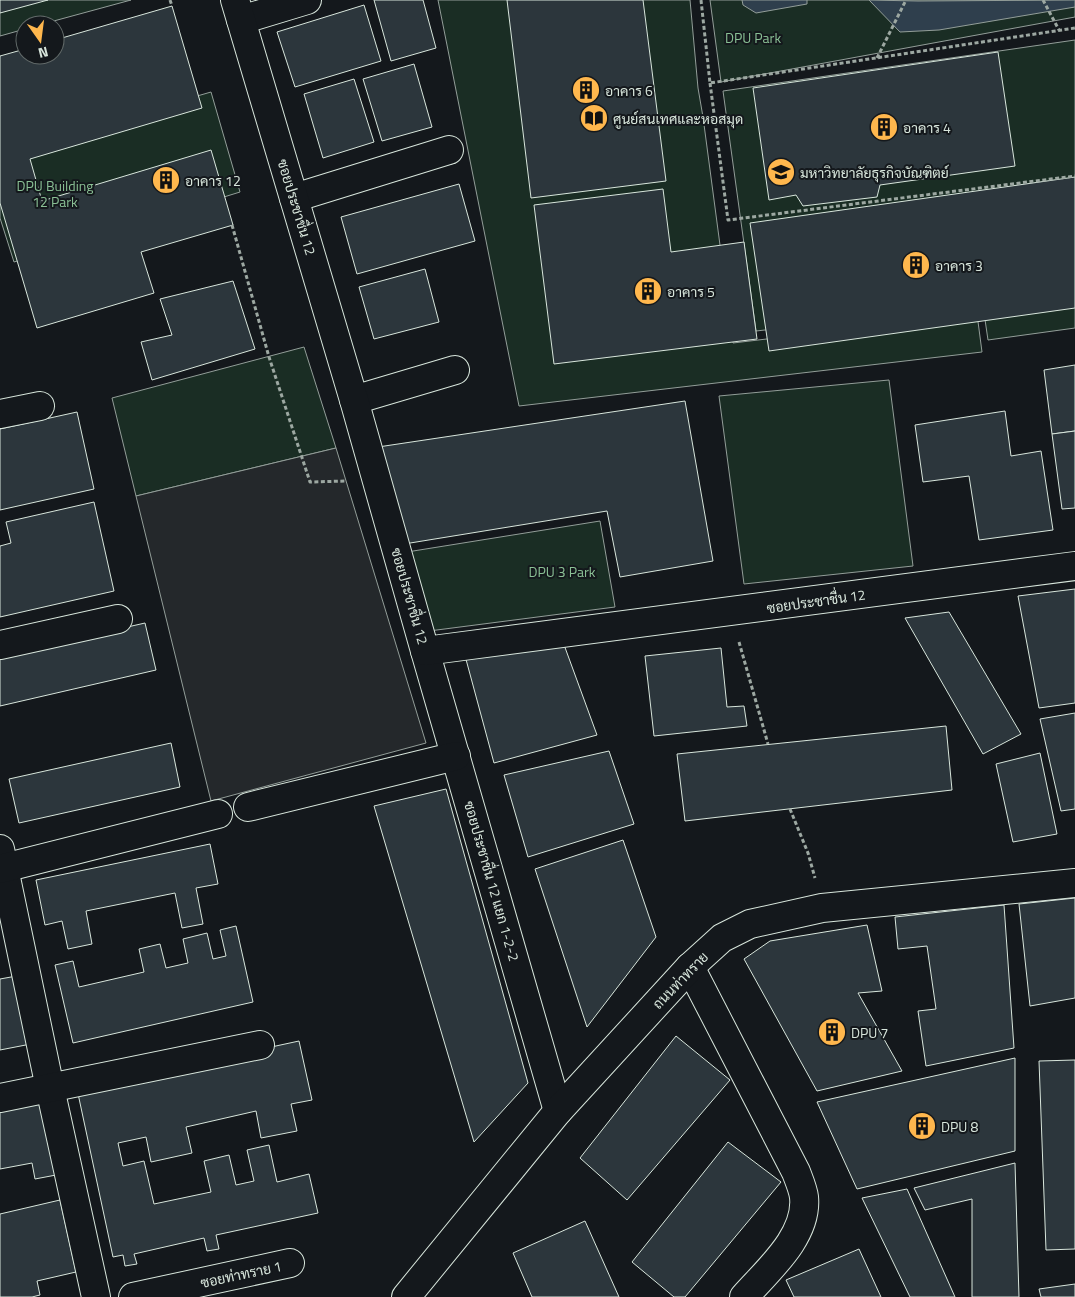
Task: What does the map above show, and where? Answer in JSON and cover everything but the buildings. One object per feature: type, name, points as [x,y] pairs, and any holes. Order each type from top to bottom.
[{"type":"street","points":[[238,10],[307,0]]},
{"type":"street","name":"ซอยประชาชื่น 12","points":[[238,10],[354,400],[426,651],[1075,566]]},
{"type":"street","points":[[294,198],[449,150]]},
{"type":"street","points":[[354,400],[455,370]]},
{"type":"street","points":[[0,414],[40,406]]},
{"type":"street","points":[[0,645],[118,619]]},
{"type":"street","name":"ซอยประชาชื่น 12 แยก 1-2-2","points":[[426,651],[558,1111]]},
{"type":"street","points":[[248,807],[456,756]]},
{"type":"street","points":[[96,1297],[1,862],[218,814]]},
{"type":"street","name":"ถนนท่าทราย","points":[[406,1297],[558,1111],[690,967],[722,938],[750,924],[822,908],[1075,883]]},
{"type":"street","points":[[690,967],[796,1172],[804,1196],[804,1217],[792,1243],[744,1297]]},
{"type":"street","points":[[0,1098],[260,1045]]},
{"type":"street","name":"ซอยท่าทราย 1","points":[[133,1297],[290,1263]]},
{"type":"path","points":[[170,0],[172,6]]},
{"type":"path","points":[[701,0],[728,220],[1075,176]]},
{"type":"path","points":[[877,58],[906,0]]},
{"type":"path","points":[[1043,0],[1059,30]]},
{"type":"path","points":[[710,83],[1075,28]]},
{"type":"path","points":[[232,225],[269,357],[310,482],[377,480]]},
{"type":"path","points":[[731,612],[768,744]]},
{"type":"path","points":[[790,809],[808,854],[822,908]]},
{"type":"green space","points":[[0,0],[131,0],[65,18],[65,15],[15,15],[15,32],[0,36]]},
{"type":"green space","points":[[438,0],[690,0],[698,88],[733,343],[977,314],[982,352],[519,406]]},
{"type":"green space","name":"DPU Park","points":[[710,0],[1075,0],[1075,17],[721,82]]},
{"type":"green space","points":[[1075,40],[1075,328],[988,340],[983,306],[756,331],[723,91]]},
{"type":"green space","name":"DPU Building 12 Park","points":[[211,92],[240,192],[14,262],[0,218],[0,153]]},
{"type":"green space","points":[[304,347],[336,448],[136,496],[112,398]]},
{"type":"green space","points":[[889,380],[913,566],[744,584],[719,396]]},
{"type":"green space","name":"DPU 3 Park","points":[[600,521],[615,607],[429,631],[407,552]]},
{"type":"shaded area","points":[[336,448],[426,743],[211,801],[136,496]]},
{"type":"water","points":[[742,0],[807,0],[807,4],[756,13],[743,5]]},
{"type":"water","points":[[869,0],[1075,0],[1075,7],[939,30],[900,32]]},
{"type":"place","name":"อาคาร 6","points":[[586,90]]},
{"type":"place","name":"ศูนย์สนเทศและหอสมุด","points":[[594,118]]},
{"type":"place","name":"อาคาร 4","points":[[884,127]]},
{"type":"place","name":"มหาวิทยาลัยธุรกิจบัณฑิตย์","points":[[781,172]]},
{"type":"place","name":"อาคาร 12","points":[[166,180]]},
{"type":"place","name":"อาคาร 3","points":[[916,265]]},
{"type":"place","name":"อาคาร 5","points":[[648,291]]},
{"type":"place","name":"DPU 7","points":[[832,1032]]},
{"type":"place","name":"DPU 8","points":[[922,1126]]}]
